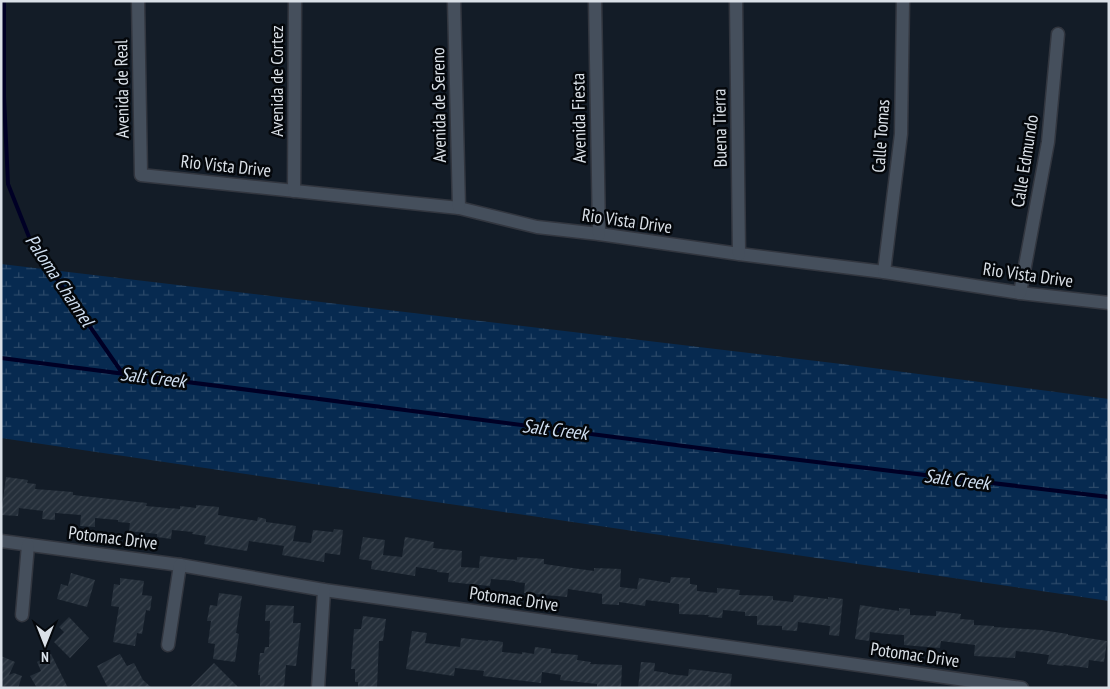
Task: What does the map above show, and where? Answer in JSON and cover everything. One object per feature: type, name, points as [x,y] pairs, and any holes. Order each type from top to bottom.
[{"type":"street","name":"Avenida de Real","points":[[138,1],[141,175]]},
{"type":"street","name":"Avenida de Cortez","points":[[294,191],[295,1]]},
{"type":"street","name":"Avenida de Sereno","points":[[454,1],[459,208]]},
{"type":"street","name":"Avenida Fiesta","points":[[595,1],[599,234]]},
{"type":"street","name":"Buena Tierra","points":[[736,1],[739,254]]},
{"type":"street","name":"Calle Tomas","points":[[884,272],[901,134],[903,1]]},
{"type":"street","name":"Calle Edmundo","points":[[1020,293],[1048,142],[1058,34]]},
{"type":"street","name":"Rio Vista Drive","points":[[141,175],[459,208],[537,227],[884,272],[1020,293],[1109,303]]},
{"type":"street","name":"Potomac Drive","points":[[1,541],[180,565],[324,590],[1022,688]]},
{"type":"street","points":[[22,615],[28,545]]},
{"type":"street","points":[[168,646],[180,565]]},
{"type":"street","points":[[318,688],[324,590]]},
{"type":"green space","points":[[1,264],[850,365],[1109,399],[1109,601],[1,438]]},
{"type":"building","points":[[6,477],[28,480],[27,483],[36,484],[35,489],[73,492],[73,495],[147,503],[146,506],[180,509],[180,506],[196,508],[196,505],[219,507],[218,515],[257,521],[258,517],[266,519],[266,522],[296,526],[293,541],[311,543],[313,530],[333,532],[334,529],[343,530],[340,555],[325,553],[324,562],[282,555],[284,546],[249,541],[247,551],[204,544],[206,536],[192,534],[193,532],[172,530],[171,539],[157,537],[157,534],[129,531],[130,523],[118,522],[118,520],[95,518],[95,527],[80,526],[81,515],[55,513],[55,520],[42,519],[43,511],[19,508],[18,516],[1,515]]},
{"type":"building","points":[[363,537],[385,540],[383,555],[402,557],[405,537],[434,542],[433,548],[462,551],[461,567],[479,568],[480,556],[517,560],[517,557],[544,559],[544,564],[594,571],[594,568],[621,569],[620,587],[637,589],[639,578],[670,583],[671,577],[690,578],[690,584],[697,585],[697,591],[717,593],[717,588],[740,590],[739,595],[773,596],[773,600],[793,602],[794,595],[843,599],[839,636],[829,635],[830,626],[798,622],[797,631],[782,630],[782,626],[757,625],[757,616],[745,616],[745,612],[723,610],[722,618],[708,617],[709,615],[679,614],[679,604],[646,600],[645,606],[619,602],[619,605],[602,604],[602,594],[568,589],[567,597],[524,593],[525,583],[515,581],[491,579],[490,586],[448,582],[449,573],[416,567],[415,576],[371,569],[372,561],[359,559]]},
{"type":"building","points":[[71,573],[95,580],[87,607],[57,599],[61,584],[68,586]]},
{"type":"building","points":[[120,578],[144,581],[142,595],[152,596],[150,611],[146,610],[142,634],[137,633],[135,646],[113,642],[119,607],[111,606],[114,584],[120,585]]},
{"type":"building","points":[[219,593],[242,596],[236,633],[239,634],[235,662],[213,659],[215,644],[208,643],[211,621],[207,621],[210,605],[217,606]]},
{"type":"building","points":[[266,605],[294,606],[293,623],[301,623],[296,666],[286,665],[284,688],[260,688],[260,675],[258,675],[260,653],[264,653],[265,647],[269,647],[270,621],[265,621]]},
{"type":"building","points":[[860,605],[899,611],[899,608],[910,609],[910,615],[936,616],[936,611],[961,614],[960,619],[974,620],[974,625],[1041,630],[1107,641],[1104,662],[1089,660],[1088,668],[1047,664],[1049,655],[1016,651],[1015,658],[974,656],[975,645],[941,641],[940,648],[904,645],[904,635],[870,632],[869,641],[855,639]]},
{"type":"building","points":[[363,616],[386,619],[383,641],[379,641],[377,688],[358,688],[358,682],[355,682],[355,669],[351,669],[354,629],[361,629]]},
{"type":"building","points":[[69,617],[89,638],[70,658],[54,642],[64,632],[59,627]]},
{"type":"building","points":[[412,631],[427,633],[425,643],[460,647],[461,638],[488,640],[503,642],[502,652],[534,654],[535,647],[551,649],[551,653],[578,655],[577,660],[591,662],[590,664],[622,665],[621,688],[597,687],[597,684],[560,680],[561,675],[542,672],[541,683],[483,676],[484,671],[455,668],[454,676],[406,669]]},
{"type":"building","points":[[51,654],[68,688],[37,688],[30,676],[41,671],[37,662]]},
{"type":"building","points":[[120,654],[127,666],[134,663],[143,680],[152,688],[108,688],[97,666]]},
{"type":"building","points":[[1,656],[15,662],[9,675],[14,673],[22,676],[18,688],[1,688]]},
{"type":"building","points":[[641,662],[655,663],[654,671],[668,674],[688,676],[689,669],[732,674],[730,688],[638,688]]},
{"type":"building","points":[[214,663],[239,688],[189,688]]},
{"type":"waterway","name":"Paloma Channel","points":[[4,1],[4,97],[8,184],[31,242],[123,374]]},
{"type":"waterway","name":"Salt Creek","points":[[1,358],[707,449],[1109,497]]}]
